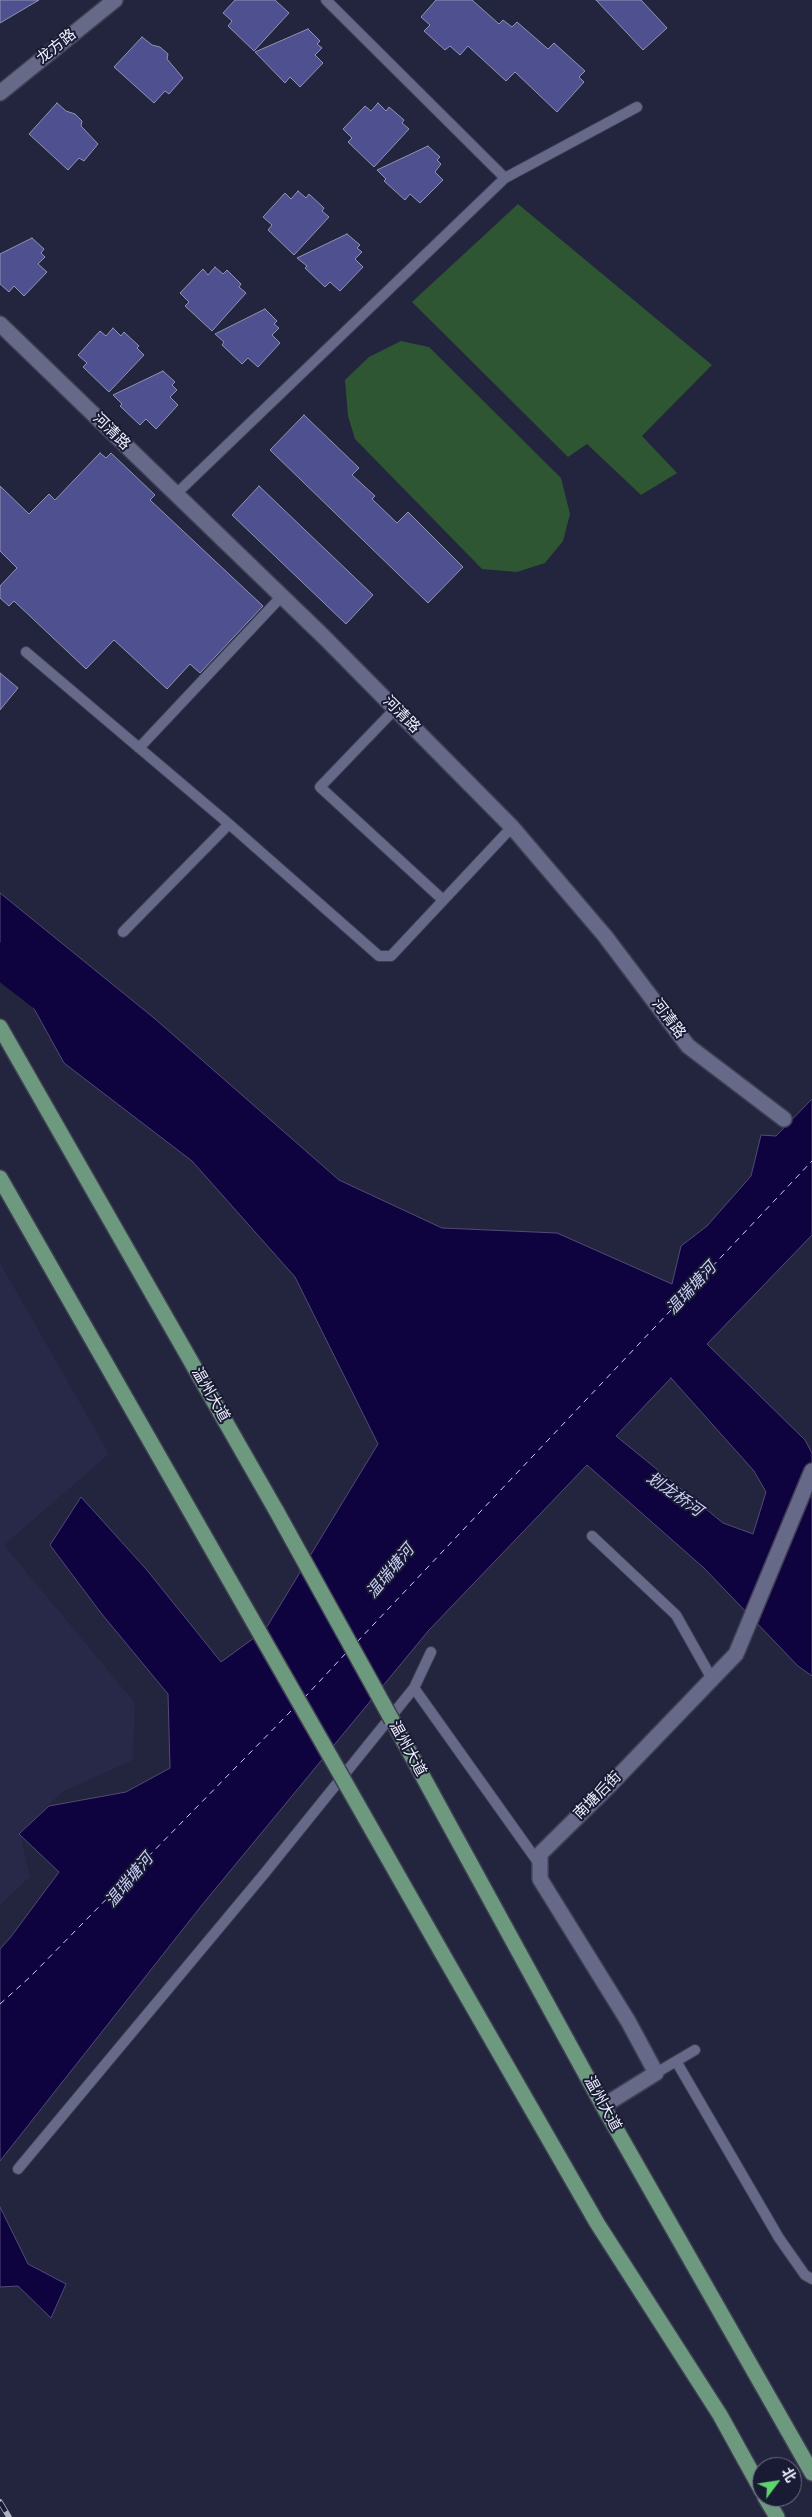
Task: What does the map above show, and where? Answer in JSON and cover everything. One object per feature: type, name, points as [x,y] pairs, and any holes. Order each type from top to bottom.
[{"type":"main road","name":"温州大道","points":[[0,1027],[277,1512],[603,2106],[812,2473]]},
{"type":"main road","points":[[0,1178],[237,1596],[597,2223],[720,2415],[752,2473]]},
{"type":"street","name":"龙方路","points":[[0,93],[115,0]]},
{"type":"street","name":"河清路","points":[[0,324],[281,597],[512,827],[605,936],[688,1046],[784,1118]]},
{"type":"street","name":"南塘后街","points":[[540,1865],[540,1854],[609,1786],[736,1654],[812,1471]]},
{"type":"street","points":[[540,1865],[540,1879],[628,2021],[656,2073],[603,2106]]},
{"type":"lane","points":[[326,0],[505,178]]},
{"type":"lane","points":[[175,495],[505,178],[637,107]]},
{"type":"lane","points":[[139,748],[281,597]]},
{"type":"lane","points":[[26,652],[229,824],[379,956],[391,956],[512,827]]},
{"type":"lane","points":[[395,709],[320,787],[443,900]]},
{"type":"lane","points":[[123,932],[229,824]]},
{"type":"lane","points":[[592,1536],[676,1615],[712,1679]]},
{"type":"lane","points":[[18,2169],[264,1874],[414,1688],[431,1652]]},
{"type":"lane","points":[[414,1688],[540,1865]]},
{"type":"lane","points":[[656,2073],[695,2050]]},
{"type":"lane","points":[[676,2061],[779,2238],[805,2275],[812,2279]]},
{"type":"shaded area","points":[[0,1263],[109,1454],[4,1545],[135,1703],[133,1760],[62,1792],[20,1833],[30,1877],[0,1905]]},
{"type":"green space","points":[[518,204],[712,365],[642,436],[677,473],[641,495],[587,444],[568,457],[412,302]]},
{"type":"green space","points":[[401,341],[429,347],[561,478],[570,514],[563,541],[545,563],[517,572],[482,569],[355,439],[348,416],[345,380],[369,357]]},
{"type":"water","points":[[0,893],[154,1018],[339,1180],[442,1228],[557,1233],[672,1284],[681,1246],[707,1226],[751,1176],[761,1135],[776,1136],[812,1099],[812,1235],[707,1344],[805,1440],[812,1453],[812,1676],[798,1666],[704,1568],[587,1465],[429,1630],[202,1905],[0,2161],[0,1949],[59,1872],[19,1834],[49,1806],[126,1792],[170,1768],[168,1694],[101,1613],[50,1545],[81,1497],[146,1569],[221,1662],[265,1630],[378,1444],[295,1277],[192,1161],[64,1063],[0,947]],"holes":[[[671,1378],[754,1471],[766,1492],[753,1534],[723,1523],[616,1436]]]},
{"type":"water","points":[[0,2207],[28,2264],[66,2284],[51,2318],[18,2286],[0,2287]]},
{"type":"building","points":[[0,0],[39,0],[0,23]]},
{"type":"building","points":[[235,0],[275,0],[289,13],[254,51],[228,26],[232,21],[223,13]]},
{"type":"building","points":[[436,0],[472,0],[499,24],[503,20],[512,27],[517,22],[548,49],[554,43],[585,71],[579,77],[584,82],[557,112],[515,72],[506,81],[468,46],[460,55],[450,46],[445,50],[424,31],[430,25],[421,17]]},
{"type":"building","points":[[596,0],[641,0],[667,28],[643,50]]},
{"type":"building","points":[[308,29],[320,41],[317,44],[322,48],[315,55],[323,63],[300,87],[290,77],[285,83],[255,52]]},
{"type":"building","points":[[142,37],[168,54],[167,59],[183,78],[169,94],[165,91],[154,103],[114,67]]},
{"type":"building","points":[[57,103],[66,111],[75,114],[82,121],[81,126],[98,144],[84,161],[79,158],[68,170],[29,134]]},
{"type":"building","points":[[378,103],[386,111],[389,107],[404,120],[402,123],[409,129],[374,167],[348,142],[352,138],[343,129],[365,106],[371,111]]},
{"type":"building","points":[[428,146],[440,157],[437,160],[441,164],[435,172],[443,180],[420,203],[410,194],[405,200],[384,181],[386,179],[377,170]]},
{"type":"building","points":[[298,191],[306,198],[309,194],[324,208],[322,211],[329,217],[294,255],[268,230],[272,225],[263,217],[285,193],[291,199]]},
{"type":"building","points":[[347,234],[360,245],[357,248],[362,252],[355,259],[363,267],[340,291],[330,282],[325,287],[305,268],[307,266],[297,258]]},
{"type":"building","points":[[32,238],[44,249],[41,253],[45,257],[38,264],[47,272],[24,296],[14,286],[9,292],[0,284],[0,254]]},
{"type":"building","points":[[215,267],[223,274],[227,270],[241,284],[239,287],[246,293],[212,331],[185,306],[189,302],[180,293],[203,269],[208,275]]},
{"type":"building","points":[[265,309],[277,321],[274,324],[279,328],[272,335],[280,343],[258,367],[248,358],[242,364],[222,345],[224,342],[215,334]]},
{"type":"building","points":[[113,328],[121,336],[124,332],[139,346],[137,348],[144,355],[109,392],[83,367],[87,363],[78,355],[100,331],[106,336]]},
{"type":"building","points":[[163,371],[175,382],[172,385],[177,390],[170,397],[178,405],[156,429],[146,419],[140,425],[120,406],[122,404],[113,395]]},
{"type":"building","points":[[304,415],[359,468],[352,475],[375,496],[372,499],[397,523],[408,512],[463,567],[428,603],[270,450]]},
{"type":"building","points":[[100,453],[106,458],[111,453],[155,495],[150,500],[263,606],[200,673],[190,664],[167,689],[114,640],[86,669],[14,601],[9,606],[0,598],[0,586],[17,568],[0,551],[0,486],[29,514],[49,494],[55,500]]},
{"type":"building","points":[[259,486],[373,595],[346,624],[232,515]]},
{"type":"building","points":[[0,673],[18,688],[0,710]]},
{"type":"waterway","points":[[0,960],[49,998]]},
{"type":"ferry route","points":[[357,1642],[812,1161]]},
{"type":"ferry route","points":[[304,1698],[347,1652]]},
{"type":"ferry route","points":[[0,2004],[30,1977],[294,1708]]},
{"type":"railway","points":[[0,2502],[9,2517]]},
{"type":"water label","name":"温瑞塘河","points":[[692,1289]]},
{"type":"water label","name":"划龙桥河","points":[[674,1495]]},
{"type":"water label","name":"温瑞塘河","points":[[391,1572]]},
{"type":"water label","name":"温瑞塘河","points":[[130,1881]]}]
